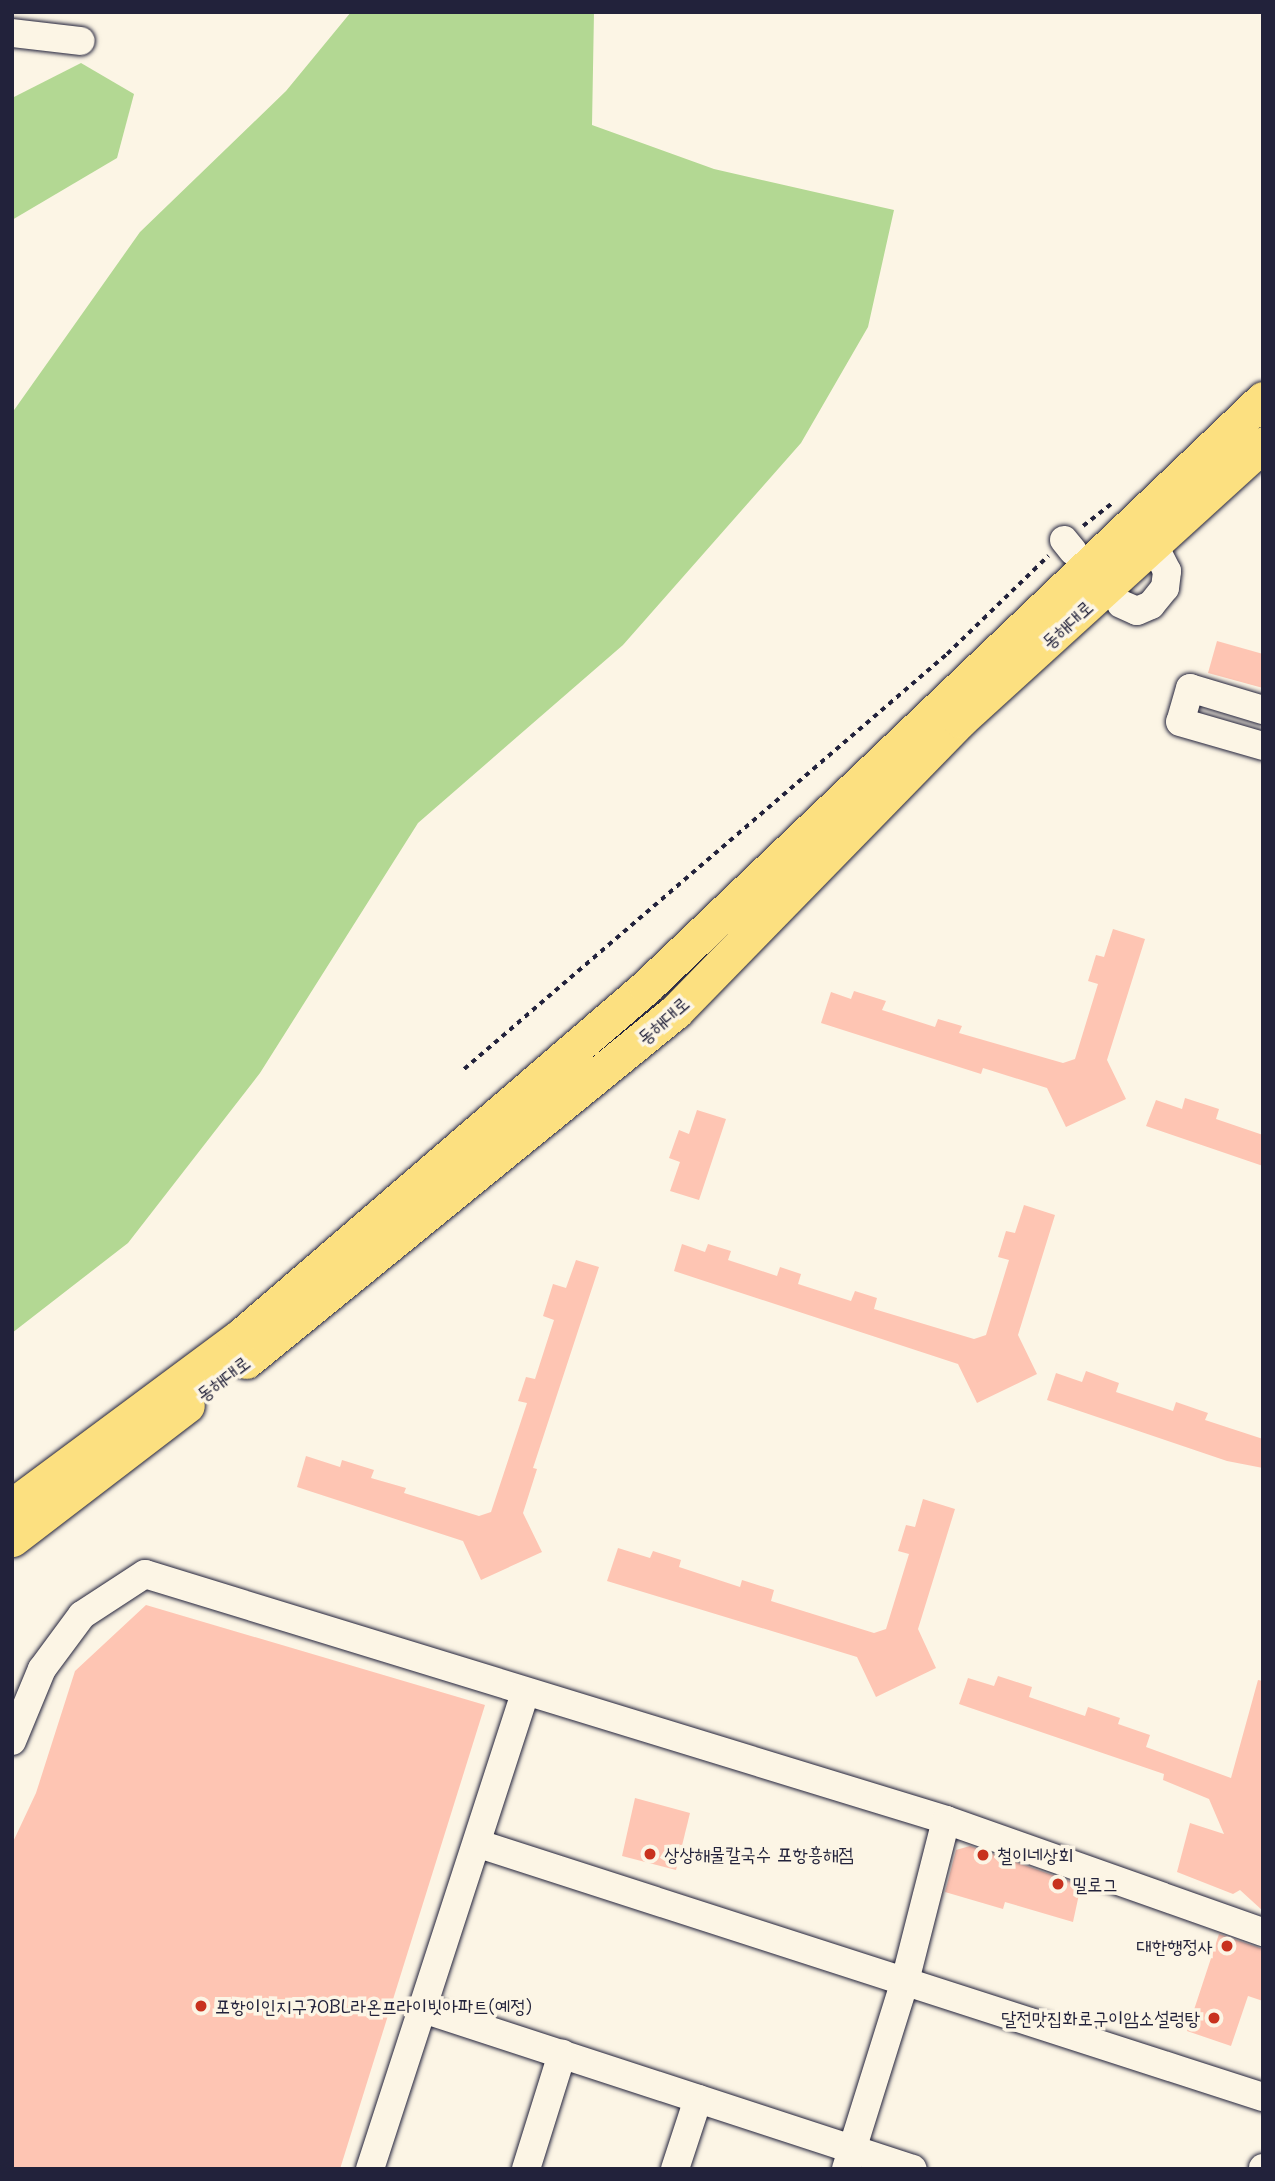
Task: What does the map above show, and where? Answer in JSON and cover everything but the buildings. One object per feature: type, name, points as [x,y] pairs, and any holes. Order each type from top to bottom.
[{"type":"main road","points":[[12,1506],[242,1335],[646,988],[1263,399]]},
{"type":"main road","name":"동해대로","points":[[12,1539],[306,1315],[676,1011],[960,720],[1263,444]]},
{"type":"street","points":[[12,33],[81,41]]},
{"type":"street","points":[[1121,604],[1137,611],[1151,605],[1166,588],[1167,571],[1154,546]]},
{"type":"street","points":[[1263,710],[1190,688],[1180,722],[1263,746]]},
{"type":"street","points":[[12,1741],[42,1669],[82,1615],[145,1574],[525,1693],[946,1820],[1263,1932]]},
{"type":"street","points":[[369,2169],[479,1844],[525,1693]]},
{"type":"street","points":[[849,2159],[905,1981],[946,1820]]},
{"type":"street","points":[[479,1844],[1263,2097]]},
{"type":"street","points":[[423,2009],[698,2099],[849,2159],[913,2169]]},
{"type":"street","points":[[526,2169],[562,2054]]},
{"type":"street","points":[[675,2169],[698,2099]]},
{"type":"path","points":[[464,1069],[947,654],[1115,500]]},
{"type":"green space","points":[[351,12],[594,12],[592,125],[714,169],[894,210],[868,327],[801,443],[623,645],[418,823],[260,1073],[128,1243],[12,1333],[12,413],[140,232],[286,91]]},
{"type":"green space","points":[[81,63],[134,94],[117,158],[12,220],[12,98]]},
{"type":"place","name":"상상해물칼국수 포항흥해점","points":[[650,1854]]},
{"type":"place","name":"철이네상회","points":[[983,1855]]},
{"type":"place","name":"밀로그","points":[[1058,1884]]},
{"type":"place","name":"대한행정사","points":[[1227,1946]]},
{"type":"place","name":"포항이인지구70BL라온프라이빗아파트(예정)","points":[[201,2006]]},
{"type":"place","name":"달전맛집화로구이암소설렁탕","points":[[1214,2018]]}]
